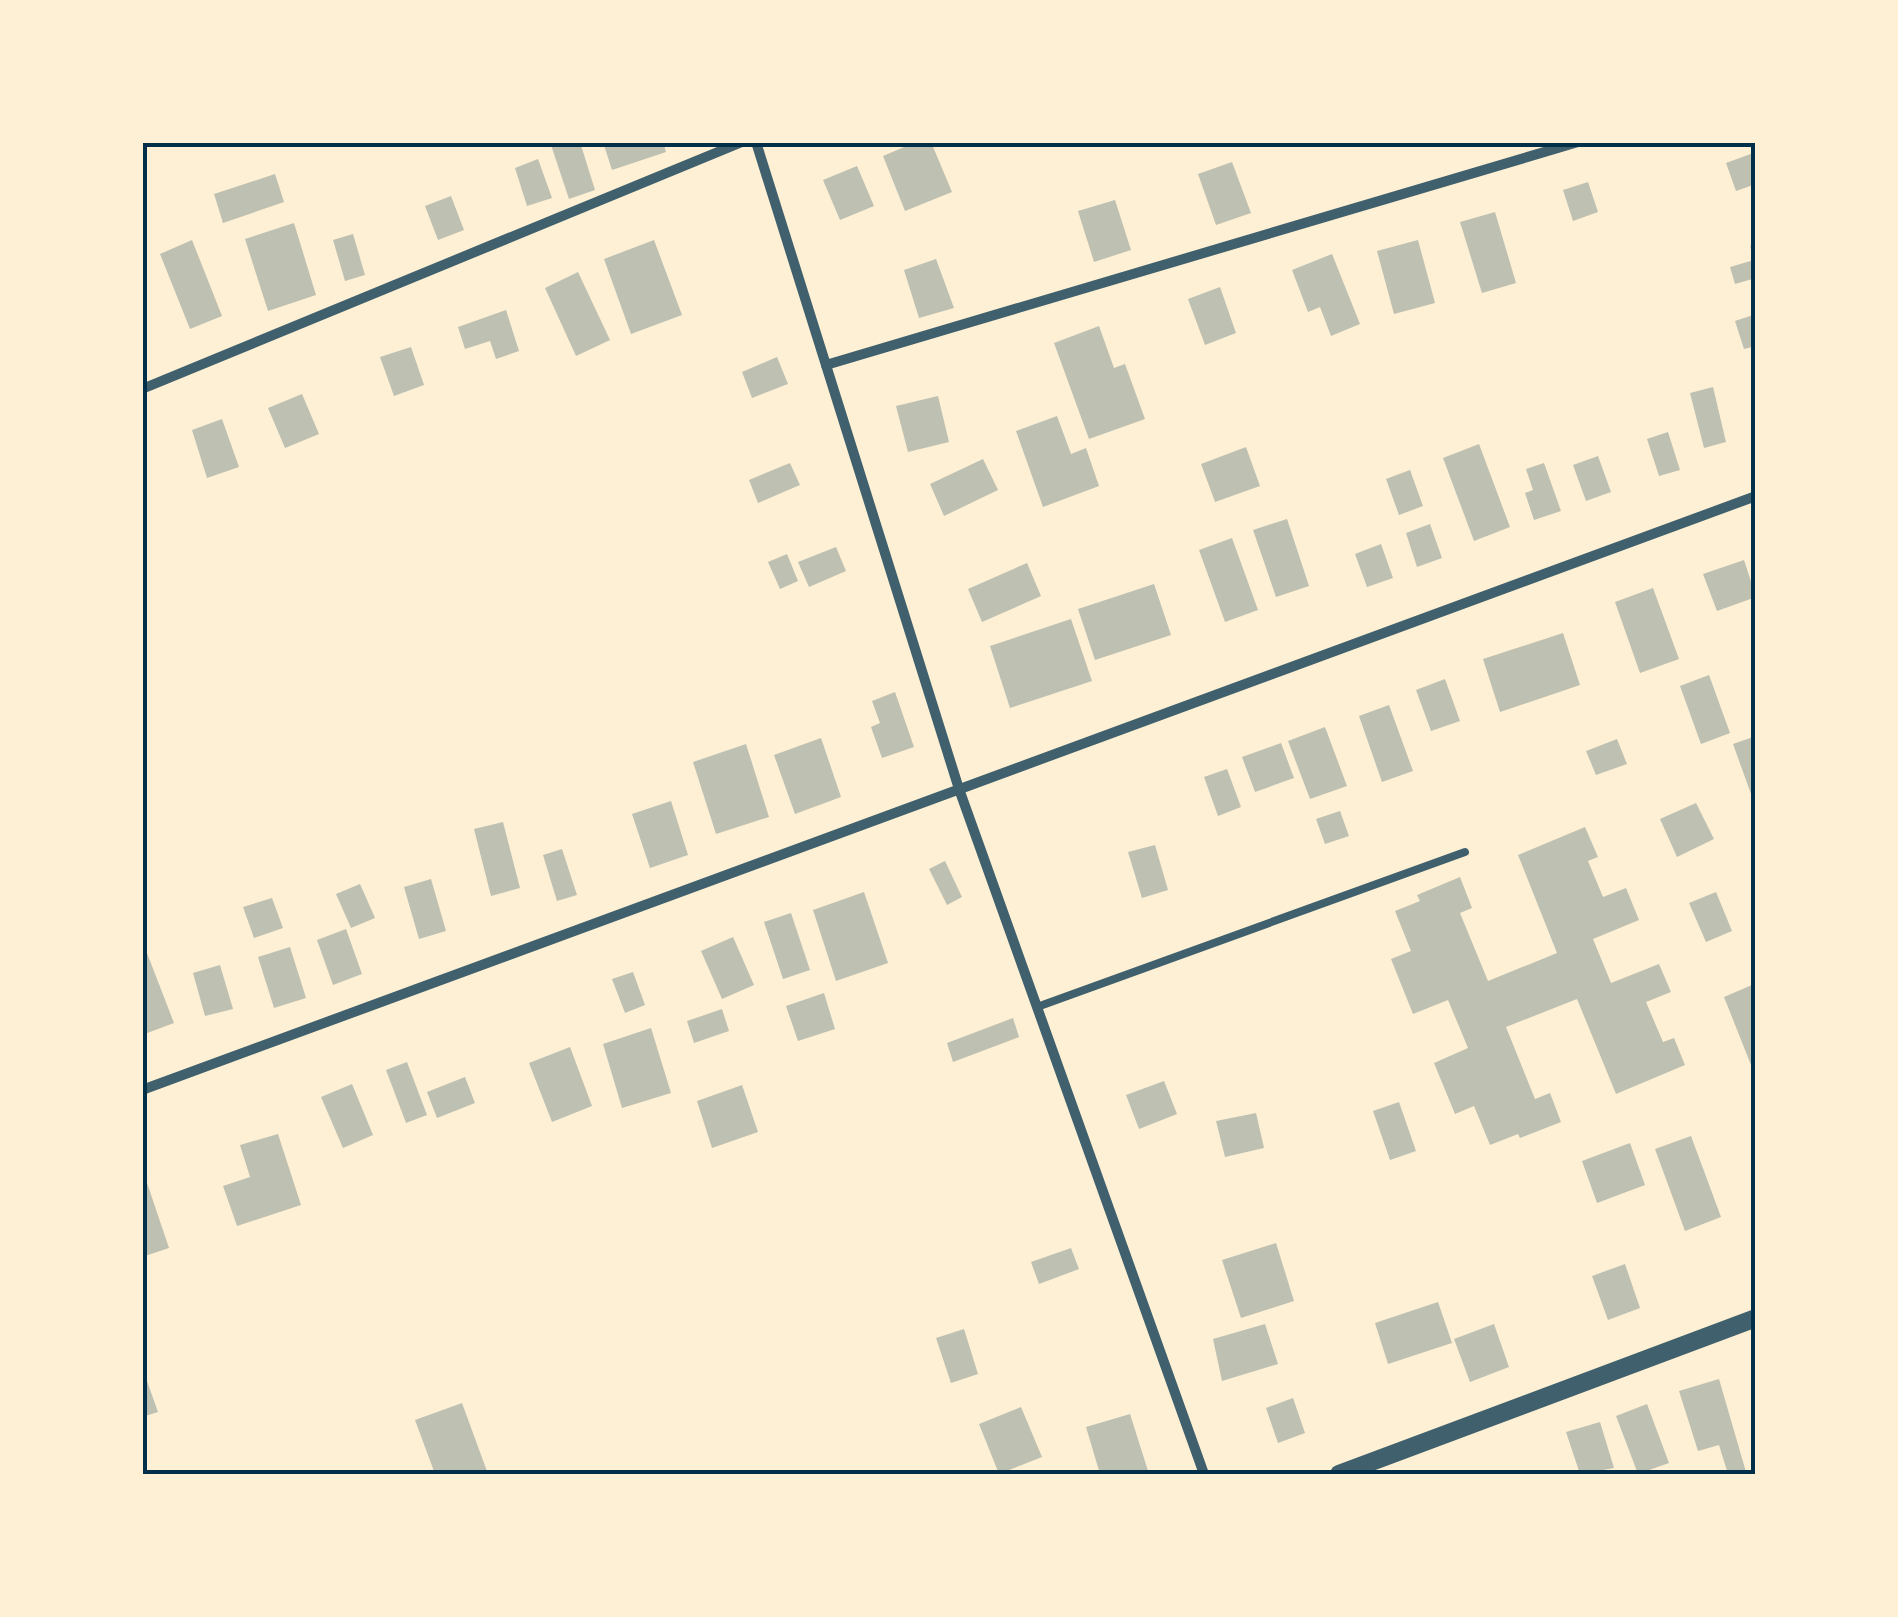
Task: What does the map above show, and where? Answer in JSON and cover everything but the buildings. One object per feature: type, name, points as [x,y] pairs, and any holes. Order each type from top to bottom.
[{"type":"street","points":[[142,388],[742,142]]},
{"type":"street","points":[[756,142],[959,790],[1204,1474]]},
{"type":"street","points":[[826,366],[1578,142]]},
{"type":"street","points":[[142,1090],[1756,496]]},
{"type":"street","points":[[1340,1474],[1756,1318]]},
{"type":"lane","points":[[1037,1007],[1465,852]]}]
